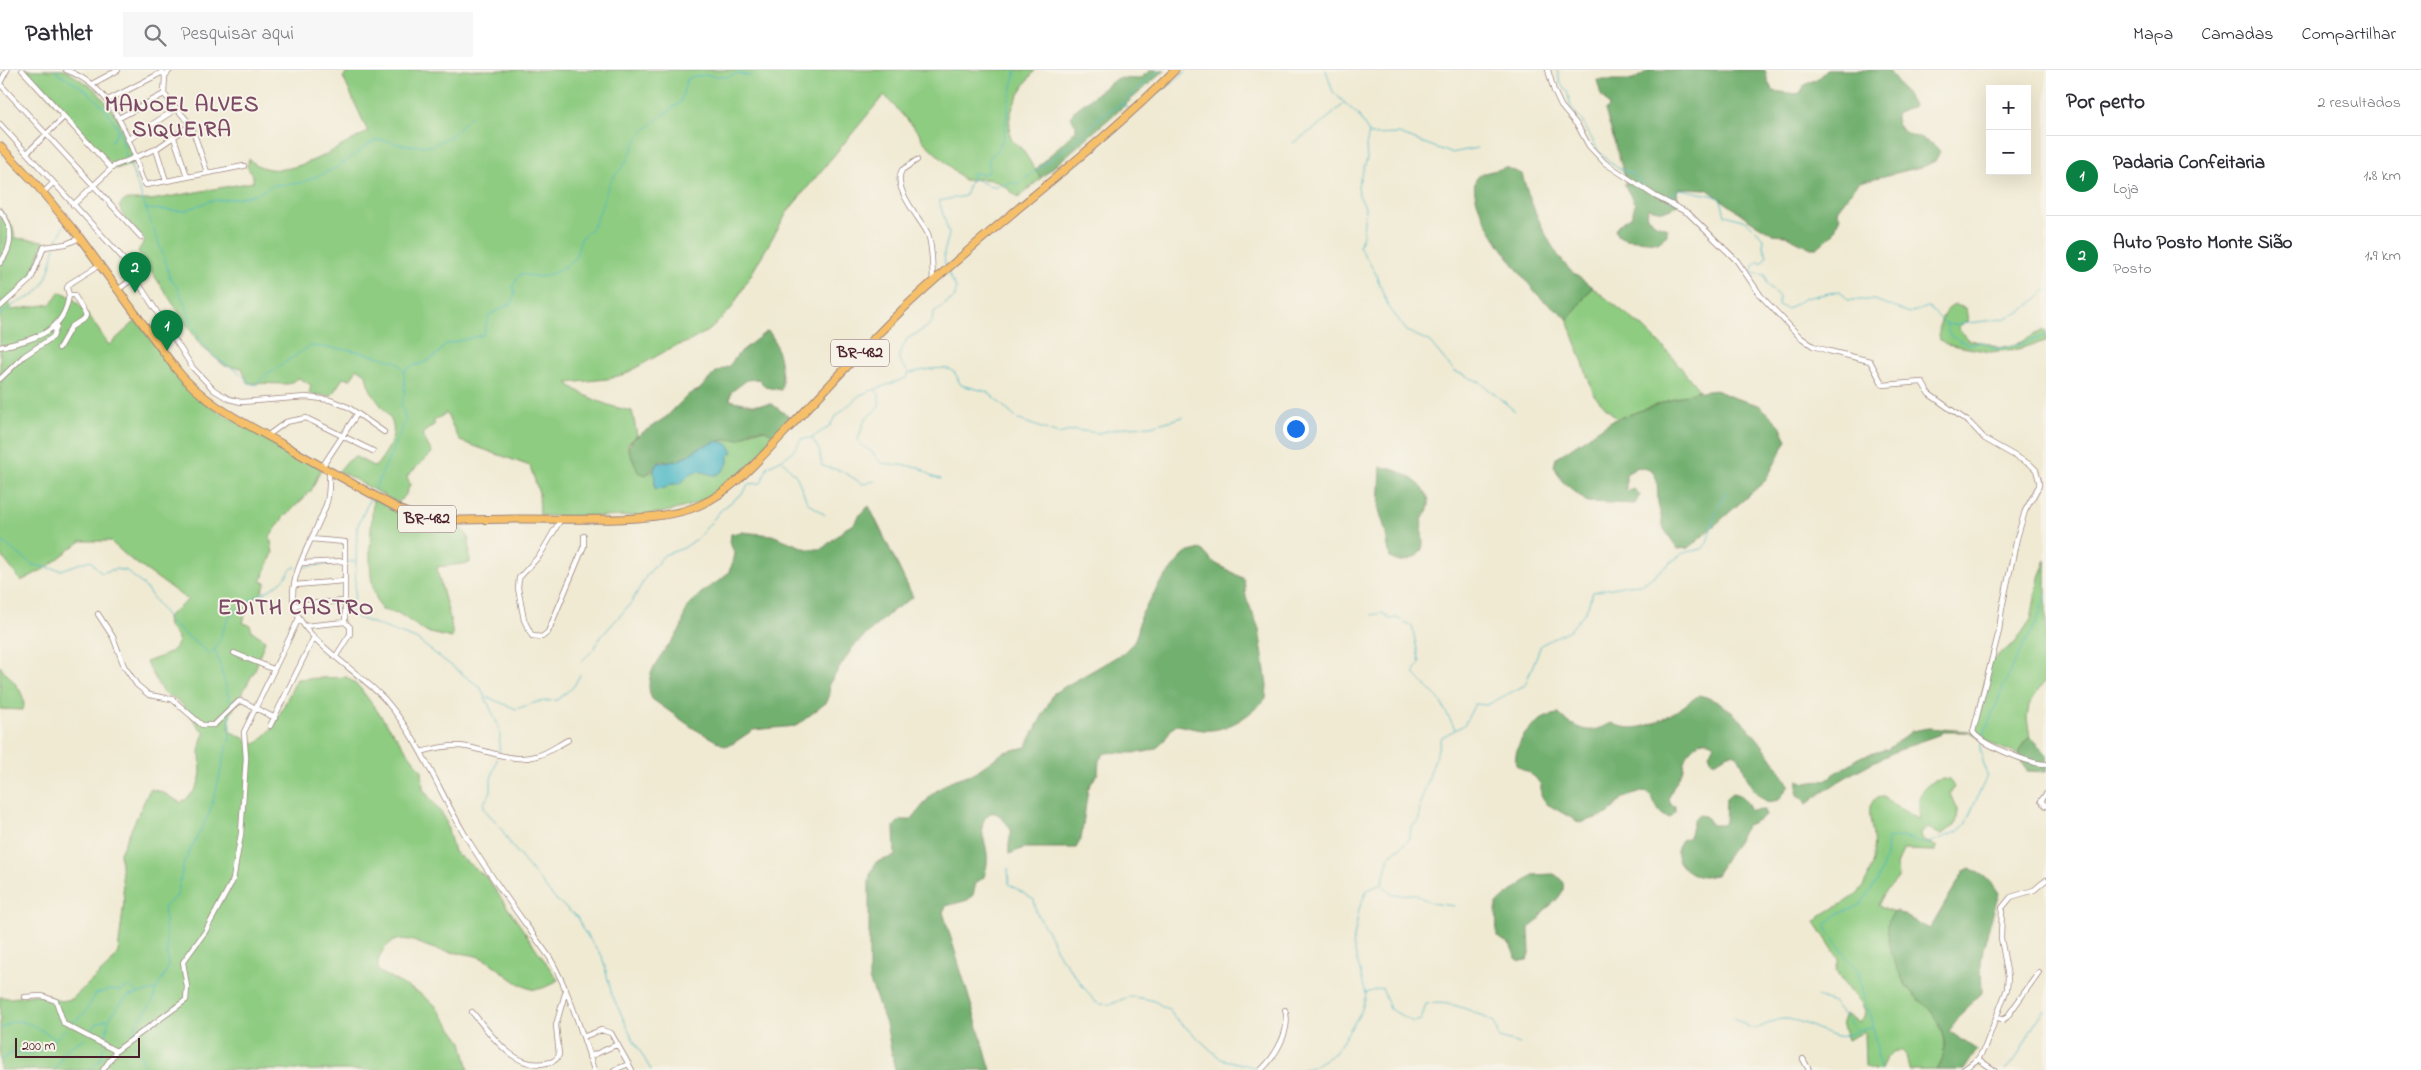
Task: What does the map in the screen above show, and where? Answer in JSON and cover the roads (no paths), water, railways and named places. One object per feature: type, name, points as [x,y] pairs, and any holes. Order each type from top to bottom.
[{"type":"highway","name":"BR-482","points":[[0,146],[43,193],[101,264],[158,344],[193,388],[207,400],[329,471],[409,514],[423,518],[499,519],[664,515],[693,508],[710,500],[754,464],[854,358],[933,281],[972,246],[1064,172],[1175,70]]},
{"type":"street","points":[[8,70],[0,83],[141,237]]},
{"type":"street","points":[[22,70],[111,168]]},
{"type":"street","points":[[69,70],[92,84],[108,100],[119,118],[128,140],[131,160],[144,182],[151,186],[187,176],[244,166]]},
{"type":"street","points":[[92,84],[118,70]]},
{"type":"street","points":[[108,100],[170,70]]},
{"type":"street","points":[[1548,70],[1556,97],[1578,126],[1594,152],[1605,163],[1655,196],[1688,213],[1737,262],[1761,296],[1800,337],[1813,346],[1829,352],[1870,360],[1883,385],[1922,382],[1929,394],[1965,419],[1984,439],[2026,460],[2036,470],[2039,486],[2025,511],[2016,543],[2002,608],[2000,628],[1973,732],[1980,738],[2026,760],[2046,764]]},
{"type":"street","points":[[163,73],[164,94],[191,125],[207,172]]},
{"type":"street","points":[[119,118],[164,94]]},
{"type":"street","points":[[128,140],[176,109]]},
{"type":"street","points":[[27,153],[64,117]]},
{"type":"street","points":[[0,124],[121,256],[193,368],[207,384],[220,394],[234,401],[248,403],[315,397],[338,402],[384,432]]},
{"type":"street","points":[[74,205],[111,168],[156,149],[191,125]]},
{"type":"street","points":[[174,138],[187,176]]},
{"type":"street","points":[[156,149],[166,182]]},
{"type":"street","points":[[917,160],[902,170],[900,180],[911,209],[928,235],[933,281]]},
{"type":"street","points":[[43,193],[54,183]]},
{"type":"street","points":[[0,211],[9,225],[11,234],[8,250],[0,263]]},
{"type":"street","points":[[0,306],[32,279],[44,247],[66,244],[80,238]]},
{"type":"street","points":[[0,379],[24,356],[53,337],[64,316],[69,295],[67,288],[69,284],[101,264]]},
{"type":"street","points":[[119,289],[135,277]]},
{"type":"street","points":[[60,348],[71,327],[85,318],[86,314],[74,295],[69,295]]},
{"type":"street","points":[[0,347],[36,337],[58,325]]},
{"type":"street","points":[[322,467],[357,414]]},
{"type":"street","points":[[267,436],[286,422],[306,418],[373,450]]},
{"type":"street","points":[[329,471],[327,503],[295,585],[294,605],[298,618],[314,637],[383,697],[414,737],[465,834],[550,958],[566,989],[594,1070]]},
{"type":"street","points":[[561,518],[540,555],[519,578],[518,588],[524,620],[532,636],[542,637],[548,632],[584,546],[584,536]]},
{"type":"street","points":[[311,540],[344,541],[346,545],[344,622]]},
{"type":"street","points":[[302,563],[345,561]]},
{"type":"street","points":[[295,585],[344,581]]},
{"type":"street","points":[[294,605],[344,601]]},
{"type":"street","points":[[98,614],[113,637],[131,677],[145,693],[172,700],[202,726],[214,724],[238,701],[276,718]]},
{"type":"street","points":[[103,1070],[116,1051],[186,1000],[187,987],[183,962],[205,932],[233,880],[236,870],[241,834],[246,758],[243,737],[255,707],[298,618]]},
{"type":"street","points":[[305,626],[344,622],[350,627],[350,634],[336,656]]},
{"type":"street","points":[[270,726],[280,710],[314,637]]},
{"type":"street","points":[[234,654],[273,669]]},
{"type":"street","points":[[421,752],[439,747],[467,747],[503,758],[517,758],[537,756],[568,740]]},
{"type":"street","points":[[2046,794],[2040,801],[2046,806]]},
{"type":"street","points":[[1963,1070],[1978,1058],[1989,1039],[2008,983],[2001,943],[2002,908],[2011,897],[2034,890],[2046,880]]},
{"type":"street","points":[[1997,1017],[2003,1020],[2007,1017],[2039,972]]},
{"type":"street","points":[[472,1012],[508,1053],[524,1062],[542,1064],[557,1059],[559,1048],[556,1025],[566,989]]},
{"type":"street","points":[[25,997],[42,996],[56,1001],[64,1024],[116,1051]]},
{"type":"street","points":[[1261,1070],[1278,1051],[1288,1020],[1285,1010]]},
{"type":"street","points":[[583,1037],[604,1030],[611,1033],[632,1070]]},
{"type":"street","points":[[589,1057],[618,1044]]},
{"type":"street","points":[[1978,1058],[1994,1070]]},
{"type":"street","points":[[1803,1059],[1809,1070]]},
{"type":"street","points":[[523,1069],[524,1062]]},
{"type":"street","points":[[614,1070],[629,1064]]},
{"type":"water","points":[[718,441],[728,444],[733,452],[728,456],[728,463],[719,474],[711,475],[699,471],[694,472],[679,484],[671,484],[665,488],[655,489],[654,469],[658,463],[678,461],[701,447]]},
{"type":"waterway","points":[[56,70],[58,74],[85,90],[107,111],[120,132],[127,159]]},
{"type":"waterway","points":[[945,265],[944,253],[949,234],[939,201],[965,196],[973,173],[985,174],[989,171],[989,159],[999,148],[1004,135],[1016,70]]},
{"type":"waterway","points":[[973,178],[991,186],[1010,183],[1018,184],[1079,138],[1102,115],[1121,104],[1159,70]]},
{"type":"waterway","points":[[1156,94],[1173,83],[1187,70]]},
{"type":"waterway","points":[[1326,70],[1333,92],[1359,116],[1369,133],[1366,146],[1367,159],[1358,185],[1359,195],[1365,207],[1363,235],[1359,246],[1375,272],[1388,306],[1407,331],[1430,342],[1454,371],[1480,382],[1515,411]]},
{"type":"waterway","points":[[1557,70],[1560,82],[1567,91],[1571,107],[1582,121],[1599,152],[1616,167],[1633,174],[1643,186]]},
{"type":"waterway","points":[[405,371],[410,367],[426,362],[439,353],[446,344],[483,335],[489,315],[512,303],[515,293],[513,286],[520,274],[541,277],[556,272],[575,259],[581,238],[596,221],[609,185],[627,160],[637,139],[652,124],[681,102],[687,79],[707,75],[728,77],[738,73],[752,77]]},
{"type":"waterway","points":[[1121,104],[1131,110]]},
{"type":"waterway","points":[[1293,143],[1321,124],[1344,104]]},
{"type":"waterway","points":[[145,209],[184,211],[210,201],[239,198],[259,193],[274,185],[301,183],[336,168],[374,141],[383,140],[402,145],[431,146],[451,136],[471,116]]},
{"type":"waterway","points":[[112,141],[118,130]]},
{"type":"waterway","points":[[1370,135],[1399,134],[1451,153],[1477,148]]},
{"type":"waterway","points":[[129,162],[170,278],[178,289],[202,342],[214,356],[241,374],[249,383],[256,385],[267,374],[310,346],[351,350],[380,357],[397,362],[404,370],[405,394],[401,404],[406,420],[374,491]]},
{"type":"waterway","points":[[1670,202],[1674,193],[1680,189],[1715,196],[1721,200],[1725,215],[1746,221],[1764,238],[1763,247],[1767,255],[1762,263],[1759,261],[1755,264],[1752,273],[1765,275],[1767,284],[1779,297],[1778,305],[1787,309],[1805,298],[1840,291],[1848,300],[1875,300],[1909,313],[1928,307],[1945,323],[1951,325],[2003,319],[2023,311],[2046,290]]},
{"type":"waterway","points":[[56,243],[64,226]]},
{"type":"waterway","points":[[0,316],[12,306],[39,290],[46,278],[55,247]]},
{"type":"waterway","points":[[908,372],[899,360],[899,355],[907,339],[926,328],[932,321],[934,312],[955,297],[956,288],[948,272]]},
{"type":"waterway","points":[[1946,324],[1949,334],[1960,341],[1968,344],[1984,342],[1996,349],[2022,344],[2046,335]]},
{"type":"waterway","points":[[910,373],[932,369],[950,369],[954,372],[961,385],[988,392],[1017,419],[1058,434],[1075,430],[1098,433],[1126,427],[1151,426],[1183,417]]},
{"type":"waterway","points":[[582,661],[631,603],[647,575],[664,555],[684,548],[698,538],[721,510],[745,491],[748,484],[761,483],[768,466],[787,456],[795,449],[801,439],[811,438],[829,427],[835,417],[860,395],[906,378],[909,373]]},
{"type":"waterway","points":[[875,390],[879,394],[879,407],[865,419],[858,439],[860,444],[873,453],[881,463],[919,467],[933,477],[941,479]]},
{"type":"waterway","points":[[812,438],[819,450],[822,466],[842,471],[863,484],[875,481]]},
{"type":"waterway","points":[[783,461],[797,477],[807,502],[825,515]]},
{"type":"waterway","points":[[1301,1070],[1312,1067],[1335,1053],[1361,1012],[1366,995],[1353,944],[1359,909],[1367,890],[1382,884],[1389,856],[1408,841],[1412,826],[1419,821],[1420,804],[1442,737],[1464,725],[1475,704],[1487,705],[1525,685],[1541,645],[1571,629],[1586,611],[1593,592],[1627,585],[1643,584],[1683,553],[1702,549],[1707,543],[1716,512],[1727,490]]},
{"type":"waterway","points":[[371,497],[357,527],[355,595],[350,611],[356,617],[416,639],[481,688],[500,733],[499,754]]},
{"type":"waterway","points":[[0,540],[33,565],[61,570],[90,560],[101,573],[116,569],[127,571],[145,587],[173,625],[210,654],[216,647],[227,621],[236,610],[277,585],[291,569],[296,567]]},
{"type":"waterway","points":[[347,562],[354,561]]},
{"type":"waterway","points":[[302,567],[332,564]]},
{"type":"waterway","points":[[1984,734],[2012,666],[2036,624],[2046,595]]},
{"type":"waterway","points":[[1372,615],[1383,613],[1390,619],[1397,618],[1412,626],[1420,664],[1415,669],[1415,675],[1439,699],[1455,729]]},
{"type":"waterway","points":[[215,649],[231,704]]},
{"type":"waterway","points":[[487,697],[516,709],[537,702],[557,700],[574,686],[580,675]]},
{"type":"waterway","points":[[133,1037],[136,1025],[153,1001],[156,990],[168,968],[164,906],[177,896],[184,862],[209,814],[230,738],[230,713]]},
{"type":"waterway","points":[[1880,1070],[1872,1019],[1862,992],[1858,972],[1828,932],[1826,924],[1836,915],[1860,905],[1878,880],[1886,856],[1887,839],[1902,837],[1926,844],[1957,832],[1965,825],[1987,776],[1980,749],[1982,742]]},
{"type":"waterway","points":[[497,759],[491,779],[491,791],[484,803],[484,809],[499,825],[511,845],[554,898],[577,917],[583,930],[602,956],[612,995],[632,1037],[651,1070]]},
{"type":"waterway","points":[[1008,868],[1009,884],[1034,900],[1036,912],[1052,939],[1055,949],[1095,1002],[1112,1004],[1128,997],[1156,1002],[1169,1009],[1173,1016],[1221,1059],[1258,1068]]},
{"type":"waterway","points":[[1383,885],[1392,895],[1414,894],[1432,903],[1454,906]]},
{"type":"waterway","points":[[70,1024],[84,1014],[96,994],[109,990],[121,991],[129,986],[139,994]]},
{"type":"waterway","points":[[1366,993],[1382,988],[1390,1009],[1413,1022],[1421,1020],[1426,1004],[1435,1003],[1462,1007],[1494,1022],[1499,1038],[1520,1044]]},
{"type":"waterway","points":[[105,1042],[109,1019],[121,1003],[129,996],[155,990]]},
{"type":"waterway","points":[[1817,997],[1833,1003],[1856,1029]]},
{"type":"waterway","points":[[2006,1070],[2012,1064],[2046,1009]]},
{"type":"waterway","points":[[1734,1018],[1752,1029],[1779,1020],[1790,1019],[1836,1037],[1873,1028]]},
{"type":"waterway","points":[[90,1031],[97,1023],[108,1019]]},
{"type":"waterway","points":[[0,1029],[12,1021],[20,1021],[30,1024],[55,1038]]},
{"type":"waterway","points":[[0,1061],[16,1052],[33,1053],[42,1050],[65,1029]]},
{"type":"waterway","points":[[55,1070],[65,1050],[85,1038]]},
{"type":"waterway","points":[[134,1044],[141,1055],[145,1070]]},
{"type":"waterway","points":[[90,1070],[100,1060],[104,1046]]},
{"type":"place","name":"Auto Posto Monte Sião","points":[[135,293]]},
{"type":"place","name":"Padaria Confeitaria","points":[[167,351]]},
{"type":"district","name":"MANOEL ALVES SIQUEIRA","points":[[182,118]]},
{"type":"district","name":"EDITH CASTRO","points":[[296,609]]}]
